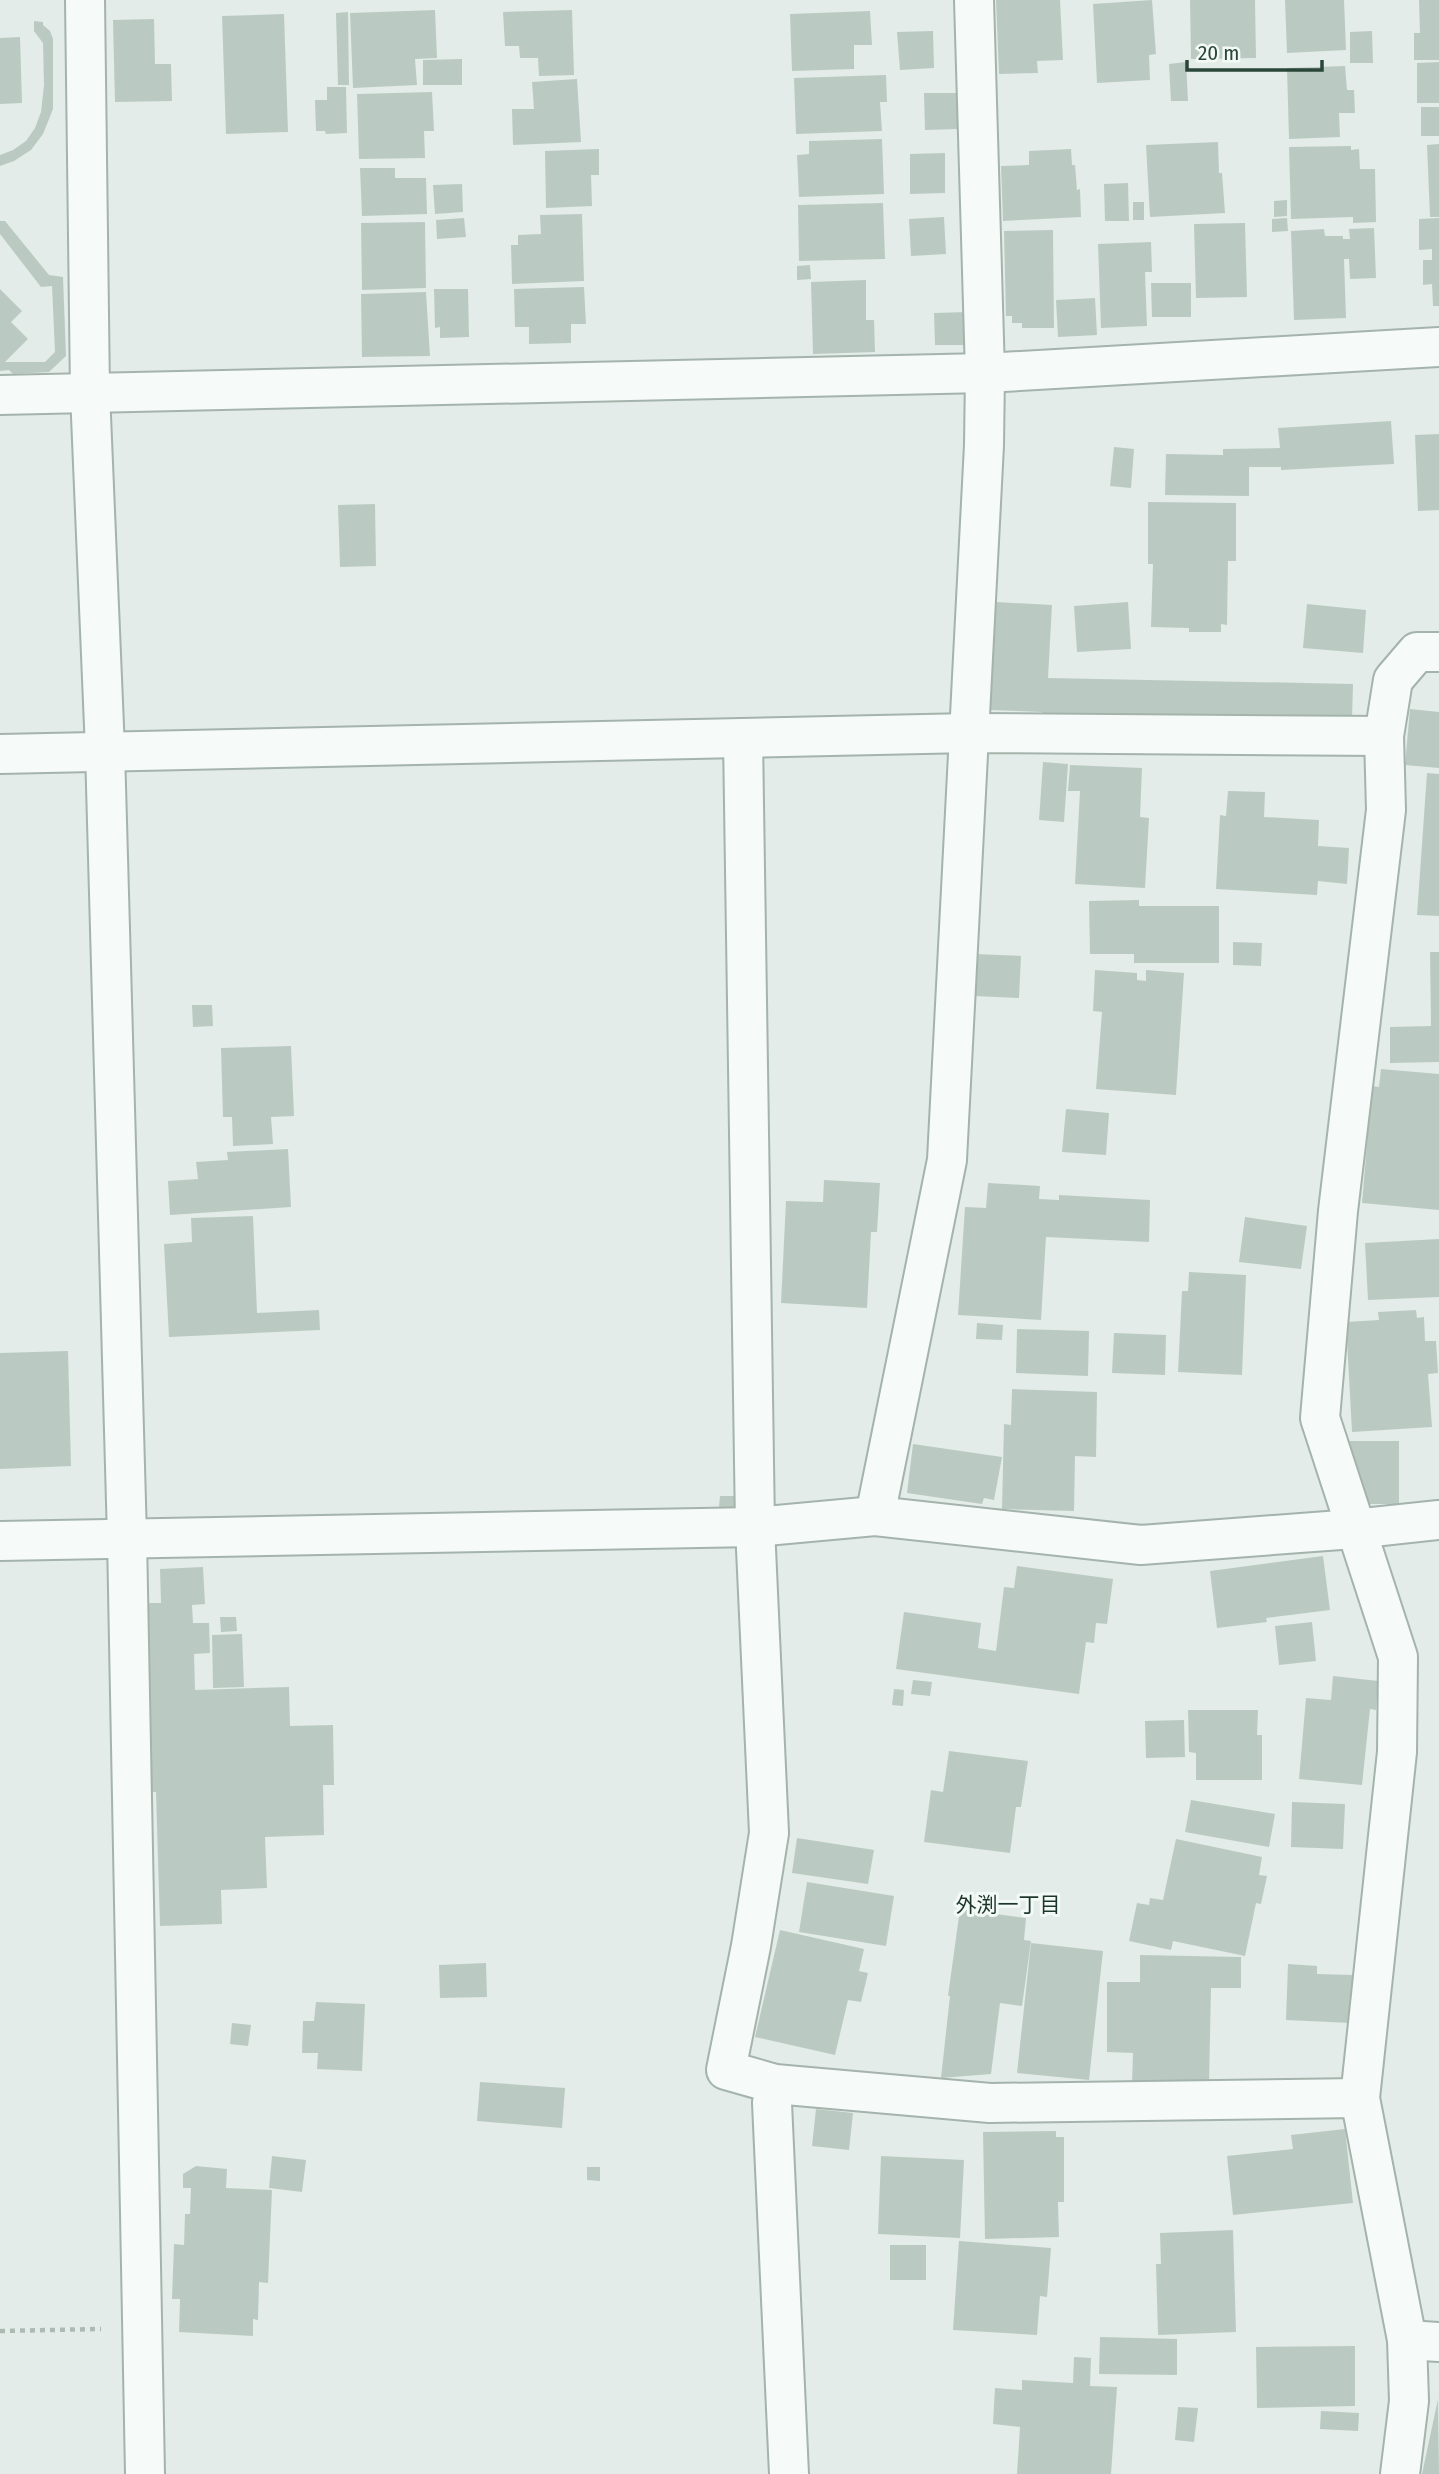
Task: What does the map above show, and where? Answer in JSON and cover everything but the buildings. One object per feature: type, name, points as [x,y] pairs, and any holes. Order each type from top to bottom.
[{"type":"street","points":[[85,0],[90,392],[105,750],[127,1538],[145,2474]]},
{"type":"street","points":[[875,1516],[947,1160],[984,445],[985,373],[974,0]]},
{"type":"street","points":[[0,395],[985,373],[1439,347]]},
{"type":"street","points":[[1400,2474],[1409,2401],[1423,2341],[1360,2098],[1397,1752],[1398,1657],[1354,1529],[1320,1418],[1338,1211],[1386,810],[1384,736],[1393,680],[1417,652],[1439,652]]},
{"type":"street","points":[[0,754],[970,733],[1384,736]]},
{"type":"street","points":[[743,738],[755,1527],[769,1833],[751,1946],[726,2070],[775,2084],[990,2102],[1360,2098]]},
{"type":"street","points":[[0,1541],[755,1527],[875,1516],[1141,1545],[1439,1520]]},
{"type":"street","points":[[775,2084],[772,2103],[789,2474]]},
{"type":"path","points":[[0,2331],[142,2328]]},
{"type":"district","name":"外渕一丁目","points":[[1008,1905]]}]
